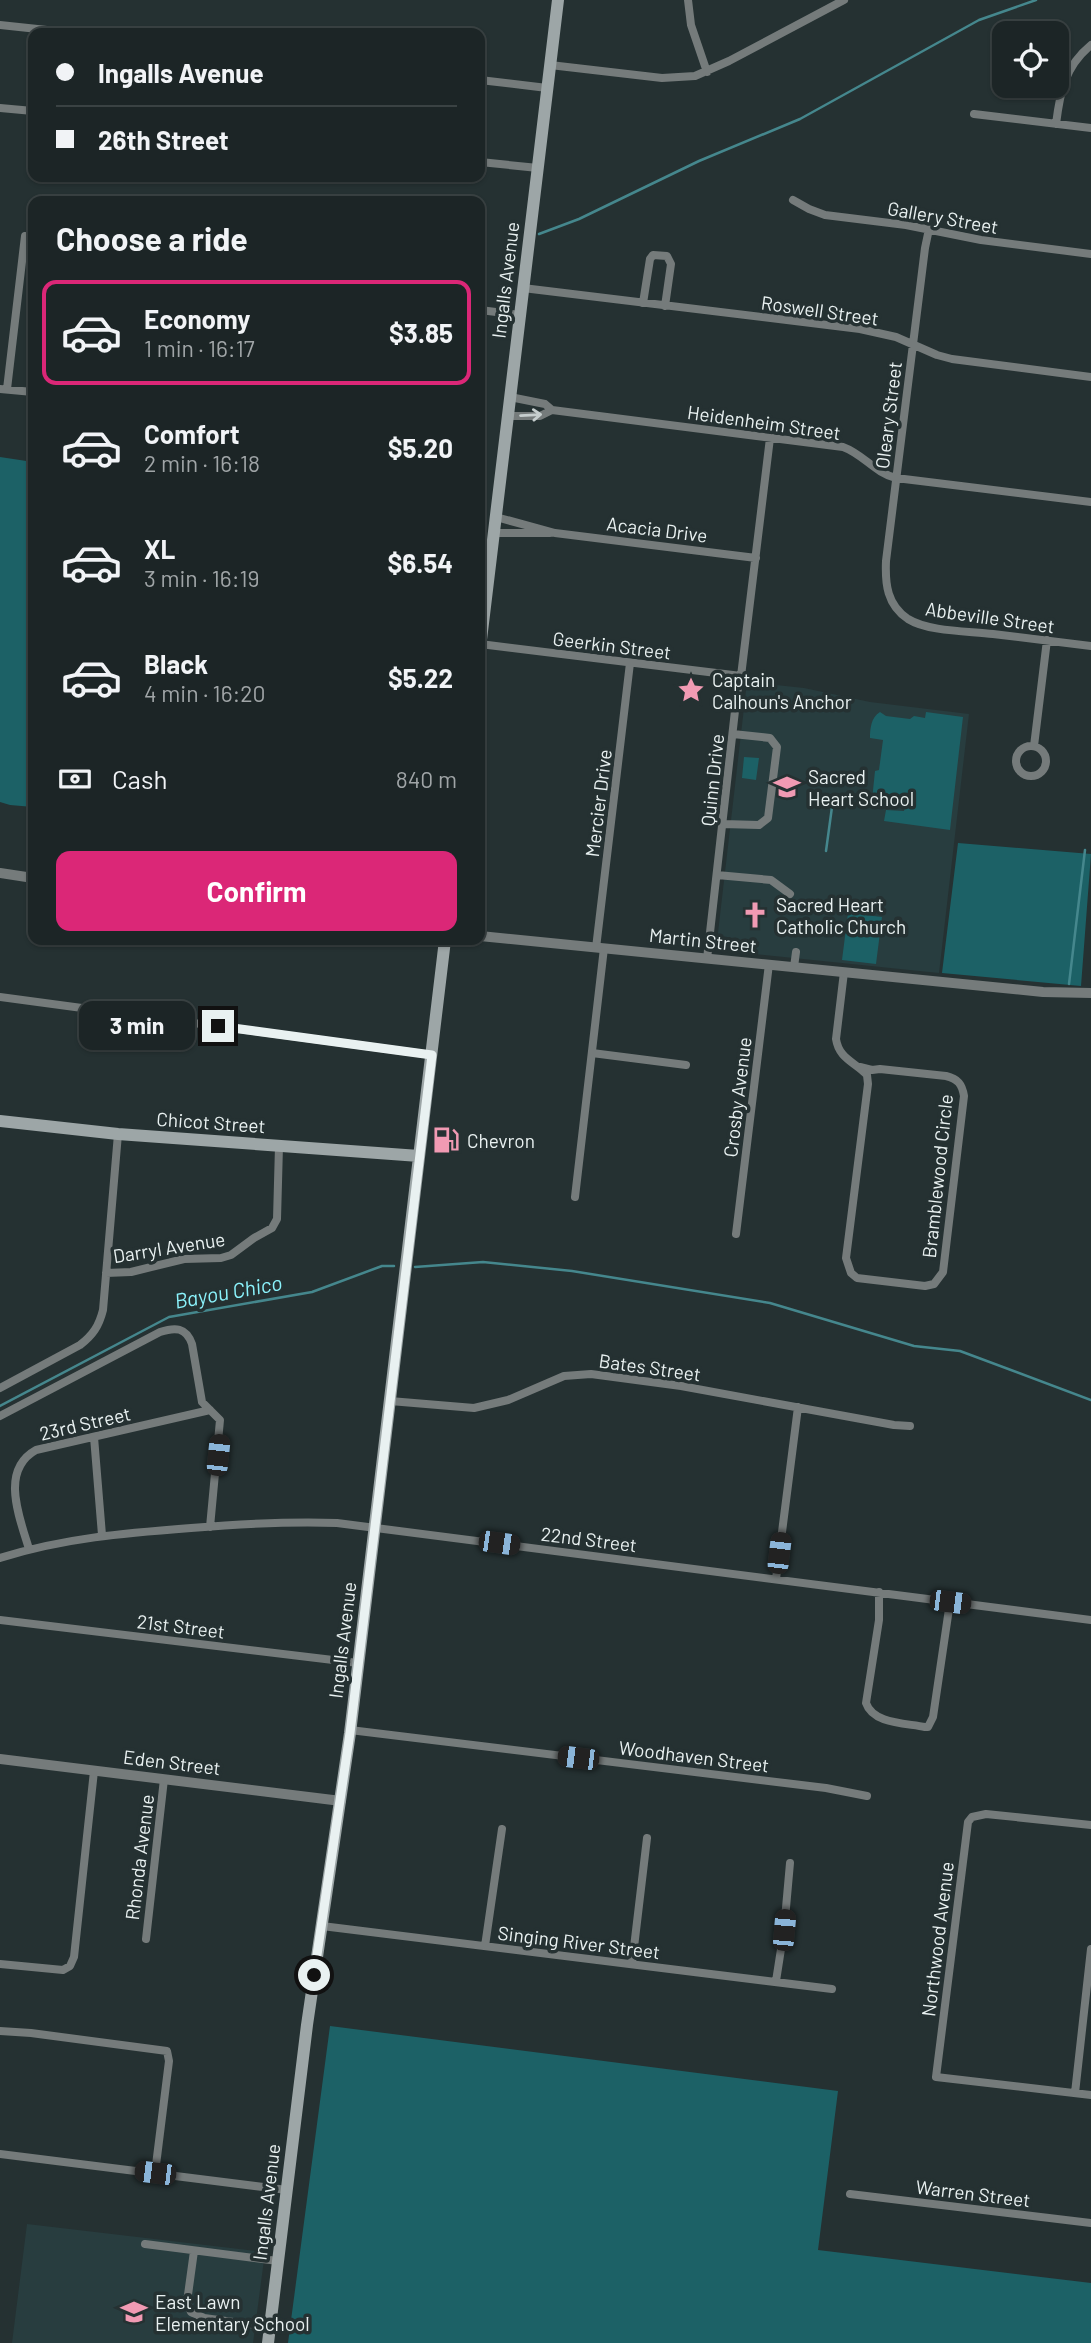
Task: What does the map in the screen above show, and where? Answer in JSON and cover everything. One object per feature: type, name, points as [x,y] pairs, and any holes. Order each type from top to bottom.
[{"type":"main road","name":"Ingalls Avenue","points":[[485,564],[494,533],[558,0]]},
{"type":"main road","name":"Ingalls Avenue","points":[[268,2343],[350,1730],[444,945]]},
{"type":"main road","name":"Chicot Street","points":[[0,1121],[118,1134],[419,1156]]},
{"type":"street","points":[[688,0],[691,25],[707,72]]},
{"type":"street","points":[[550,65],[662,78],[695,76],[842,0]]},
{"type":"street","points":[[0,25],[28,28]]},
{"type":"street","points":[[1056,124],[1063,82],[1075,60],[1091,45]]},
{"type":"street","points":[[485,81],[547,88]]},
{"type":"street","points":[[0,108],[28,111]]},
{"type":"street","points":[[974,114],[1091,128]]},
{"type":"street","points":[[485,163],[538,168]]},
{"type":"street","name":"Gallery Street","points":[[793,200],[825,215],[929,229],[973,239],[1091,254]]},
{"type":"street","name":"Oleary Street","points":[[893,603],[885,583],[886,561],[929,229]]},
{"type":"street","points":[[25,236],[4,389],[28,391]]},
{"type":"street","points":[[643,303],[650,259],[653,255],[663,254],[671,264],[665,306]]},
{"type":"street","name":"Roswell Street","points":[[523,288],[860,329],[896,337],[952,359],[1091,376]]},
{"type":"street","points":[[485,311],[520,315]]},
{"type":"street","name":"Heidenheim Street","points":[[510,397],[545,404],[552,410],[843,447],[853,451],[879,471],[896,478],[1091,502]]},
{"type":"street","points":[[508,416],[540,415],[552,410]]},
{"type":"street","name":"Quinn Drive","points":[[707,958],[769,438]]},
{"type":"street","name":"Acacia Drive","points":[[496,517],[555,533]]},
{"type":"street","name":"Acacia Drive","points":[[494,533],[555,533],[756,558]]},
{"type":"street","name":"Abbeville Street","points":[[893,603],[901,613],[917,623],[958,631],[1091,646]]},
{"type":"street","points":[[1034,746],[1047,640]]},
{"type":"street","name":"Geerkin Street","points":[[485,647],[741,677]]},
{"type":"street","name":"Mercier Drive","points":[[575,1197],[592,1053],[600,948],[630,663]]},
{"type":"street","points":[[723,824],[759,825],[768,818],[777,747],[770,738],[733,734]]},
{"type":"street","points":[[0,873],[28,877]]},
{"type":"street","points":[[717,875],[771,880],[790,894]]},
{"type":"street","name":"Martin Street","points":[[485,936],[1043,992],[1091,993]]},
{"type":"street","points":[[794,967],[796,952]]},
{"type":"street","name":"Crosby Avenue","points":[[736,1234],[769,964]]},
{"type":"street","name":"Bramblewood Circle","points":[[844,972],[836,1039],[838,1048],[844,1058],[870,1073]]},
{"type":"street","points":[[0,998],[432,1055]]},
{"type":"street","points":[[592,1053],[686,1065]]},
{"type":"street","name":"Bramblewood Circle","points":[[880,1069],[946,1076],[953,1078],[963,1088],[943,1272],[934,1283],[925,1286],[857,1278],[848,1266],[846,1258],[870,1073],[880,1069]]},
{"type":"street","points":[[0,1388],[89,1339],[100,1323],[118,1134]]},
{"type":"street","name":"Darryl Avenue","points":[[106,1273],[149,1269],[184,1259],[221,1258],[232,1255],[272,1228],[277,1219],[279,1146]]},
{"type":"street","points":[[0,1416],[160,1332],[171,1328],[182,1329],[189,1335],[192,1344],[202,1402],[218,1416],[220,1431],[210,1527]]},
{"type":"street","name":"Bates Street","points":[[390,1401],[474,1409],[508,1400],[564,1376],[591,1374],[681,1386],[910,1426]]},
{"type":"street","points":[[776,1579],[798,1407]]},
{"type":"street","name":"23rd Street","points":[[29,1549],[12,1483],[22,1460],[36,1450],[209,1410]]},
{"type":"street","points":[[94,1437],[102,1535]]},
{"type":"street","name":"22nd Street","points":[[0,1558],[29,1549],[102,1535],[300,1521],[374,1526],[1091,1619]]},
{"type":"street","points":[[879,1592],[879,1620],[866,1703],[877,1717],[925,1727],[928,1727],[933,1717],[950,1602]]},
{"type":"street","name":"21st Street","points":[[0,1620],[358,1663]]},
{"type":"street","name":"Woodhaven Street","points":[[350,1730],[826,1788],[867,1796]]},
{"type":"street","name":"Eden Street","points":[[0,1759],[341,1801]]},
{"type":"street","points":[[0,1964],[63,1970],[70,1966],[74,1957],[94,1771]]},
{"type":"street","name":"Rhonda Avenue","points":[[146,1939],[164,1779]]},
{"type":"street","name":"Northwood Avenue","points":[[1075,2094],[936,2077],[966,1829],[972,1817],[986,1814],[1091,1825]]},
{"type":"street","points":[[485,1946],[502,1829]]},
{"type":"street","points":[[632,1964],[647,1838]]},
{"type":"street","points":[[776,1981],[790,1863]]},
{"type":"street","name":"Singing River Street","points":[[322,1926],[832,1989]]},
{"type":"street","points":[[1091,1948],[1075,2094],[1091,2095]]},
{"type":"street","points":[[0,2031],[167,2051],[169,2061],[155,2173]]},
{"type":"street","points":[[0,2154],[287,2190]]},
{"type":"street","name":"Warren Street","points":[[850,2194],[1091,2223]]},
{"type":"street","points":[[145,2244],[278,2261]]},
{"type":"street","points":[[194,2251],[187,2302],[191,2312],[204,2318],[270,2327]]},
{"type":"shaded area","points":[[0,457],[28,461],[28,807],[0,802]]},
{"type":"shaded area","points":[[747,682],[804,688],[870,702],[969,714],[939,973],[716,950]]},
{"type":"shaded area","points":[[880,712],[886,716],[910,719],[914,716],[925,718],[926,712],[963,717],[950,830],[884,821],[886,810],[904,811],[905,806],[872,800],[875,771],[879,770],[883,740],[870,738],[870,731],[873,720]]},
{"type":"shaded area","points":[[744,757],[759,758],[756,780],[742,778]]},
{"type":"shaded area","points":[[958,843],[1091,854],[1081,986],[942,973]]},
{"type":"shaded area","points":[[848,913],[882,917],[876,964],[842,960]]},
{"type":"shaded area","points":[[330,2026],[838,2091],[818,2250],[1091,2283],[1091,2343],[288,2343]]},
{"type":"shaded area","points":[[27,2224],[265,2252],[253,2343],[12,2343]]},
{"type":"waterway","points":[[539,234],[579,219],[699,161],[800,119],[979,20],[1036,0]]},
{"type":"waterway","points":[[826,851],[832,807]]},
{"type":"waterway","points":[[1069,984],[1085,850]]},
{"type":"waterway","points":[[415,1267],[483,1262],[572,1271],[770,1303],[914,1346],[960,1351],[1091,1400]]},
{"type":"waterway","name":"Bayou Chico","points":[[0,1406],[169,1317],[312,1292],[382,1266],[394,1266]]},
{"type":"place","name":"Captain Calhoun's Anchor","points":[[691,690]]},
{"type":"place","name":"Sacred Heart School","points":[[787,787]]},
{"type":"place","name":"Sacred Heart Catholic Church","points":[[755,915]]},
{"type":"place","name":"Chevron","points":[[446,1140]]},
{"type":"place","name":"East Lawn Elementary School","points":[[134,2312]]},
{"type":"route","points":[[218,1026],[432,1055],[350,1733],[314,1975]]}]
